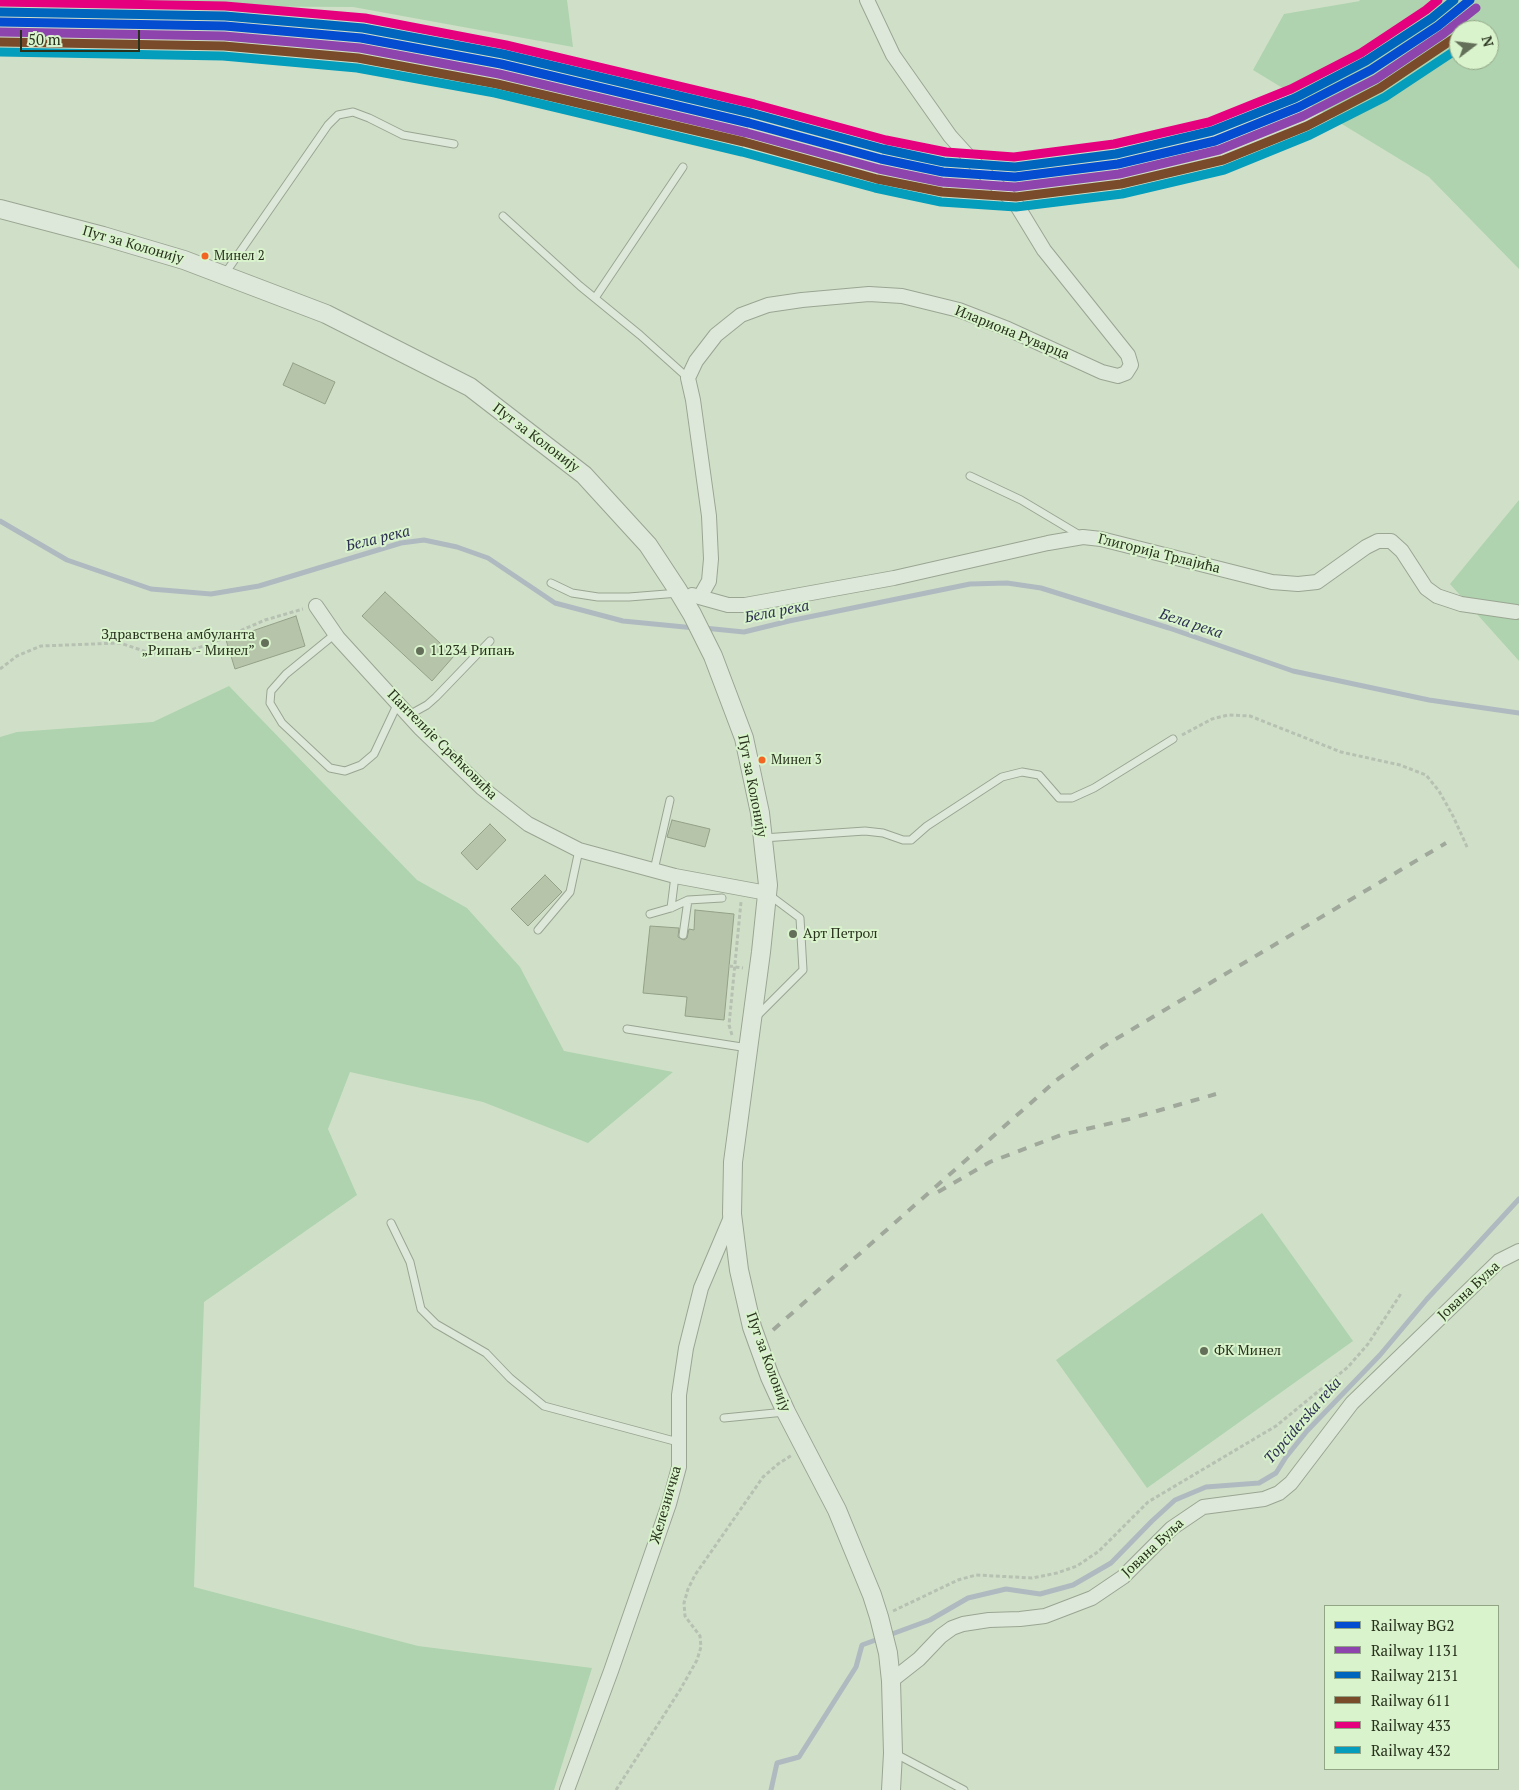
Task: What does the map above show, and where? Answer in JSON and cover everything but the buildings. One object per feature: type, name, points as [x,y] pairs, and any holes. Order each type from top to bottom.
[{"type":"street","name":"Илариона Руварца","points":[[688,378],[696,361],[716,335],[741,315],[768,305],[869,294],[902,296],[959,310],[1008,329],[1102,372],[1118,376],[1126,373],[1131,366],[1128,355],[1044,250],[1016,204],[950,136],[893,55],[867,0]]},
{"type":"street","name":"Пут за Колонију","points":[[0,209],[103,236],[184,260],[224,275],[326,314],[470,387],[584,475],[648,545],[692,614],[713,656],[744,738],[760,813],[768,885],[733,1162],[732,1214],[739,1270],[752,1327],[770,1377],[804,1448],[837,1510],[881,1622],[888,1653],[891,1681],[893,1753],[891,1790]]},
{"type":"street","points":[[688,378],[693,400],[709,516],[711,559],[708,582],[700,597]]},
{"type":"street","name":"Глигорија Трлајића","points":[[679,593],[728,605],[745,605],[894,578],[1048,543],[1083,537],[1102,539],[1272,582],[1298,584],[1317,582],[1366,546],[1378,541],[1391,541],[1402,551],[1426,588],[1437,596],[1461,604],[1516,612]]},
{"type":"street","name":"Пантелије Срећковића","points":[[316,606],[336,634],[409,715],[482,788],[528,824],[579,850],[675,876],[767,893]]},
{"type":"street","name":"Железничка","points":[[567,1790],[669,1504],[679,1467],[678,1396],[686,1348],[701,1288],[732,1214]]},
{"type":"street","name":"Јована Буља","points":[[891,1681],[919,1659],[941,1636],[952,1628],[963,1624],[989,1620],[1045,1616],[1092,1598],[1122,1577],[1172,1528],[1195,1511],[1203,1507],[1264,1499],[1279,1493],[1291,1483],[1352,1404],[1499,1261],[1519,1251]]},
{"type":"lane","points":[[224,275],[328,125],[338,114],[352,112],[369,118],[403,135],[454,144]]},
{"type":"lane","points":[[595,298],[683,167]]},
{"type":"lane","points":[[503,216],[688,378]]},
{"type":"lane","points":[[970,476],[1021,500],[1083,537]]},
{"type":"lane","points":[[552,584],[572,593],[598,597],[679,593]]},
{"type":"lane","points":[[336,634],[286,674],[271,691],[270,703],[282,722],[330,768],[345,771],[361,765],[374,754],[398,703]]},
{"type":"lane","points":[[409,715],[436,697],[490,641]]},
{"type":"lane","points":[[763,838],[865,831],[883,833],[903,840],[911,840],[927,826],[1002,777],[1022,772],[1039,775],[1059,798],[1072,798],[1094,788],[1173,740]]},
{"type":"lane","points":[[654,870],[670,800]]},
{"type":"lane","points":[[538,930],[570,892],[579,850]]},
{"type":"lane","points":[[671,908],[675,876]]},
{"type":"lane","points":[[752,1021],[803,970],[800,918],[767,893]]},
{"type":"lane","points":[[650,914],[671,908],[688,900],[722,898]]},
{"type":"lane","points":[[683,935],[688,900]]},
{"type":"lane","points":[[627,1029],[748,1048]]},
{"type":"lane","points":[[391,1223],[410,1262],[421,1309],[436,1324],[486,1353],[510,1378],[544,1406],[678,1442]]},
{"type":"lane","points":[[724,1418],[786,1412]]},
{"type":"lane","points":[[893,1753],[964,1790]]},
{"type":"path","points":[[0,669],[17,656],[41,646],[120,644],[153,654],[175,656],[210,644],[265,620],[316,606]]},
{"type":"path","points":[[1173,740],[1212,719],[1228,715],[1250,716],[1340,752],[1400,765],[1426,775],[1439,791],[1468,849]]},
{"type":"path","points":[[730,1024],[741,901]]},
{"type":"path","points":[[881,1622],[958,1580],[976,1575],[1032,1578],[1057,1573],[1077,1566],[1099,1551],[1148,1502],[1276,1426],[1348,1366],[1368,1344],[1402,1292]]},
{"type":"path","points":[[616,1790],[697,1660],[701,1647],[700,1636],[685,1616],[684,1603],[694,1575],[763,1477],[778,1464],[804,1448]]},
{"type":"green space","points":[[67,0],[567,0],[573,47],[353,7],[163,6]]},
{"type":"green space","points":[[1359,0],[1519,0],[1519,269],[1429,177],[1253,70],[1284,14]]},
{"type":"green space","points":[[1519,500],[1519,661],[1450,584]]},
{"type":"green space","points":[[229,686],[417,880],[467,908],[520,967],[564,1051],[673,1072],[588,1143],[483,1102],[350,1072],[328,1129],[357,1195],[204,1302],[194,1587],[418,1646],[592,1668],[554,1790],[0,1790],[0,737],[17,732],[153,722]]},
{"type":"green space","name":"ФК Минел","points":[[1262,1213],[1353,1341],[1147,1488],[1056,1360]]},
{"type":"waterway","name":"Бела река","points":[[0,521],[67,560],[151,589],[211,594],[259,586],[401,543],[424,540],[457,547],[488,558],[555,603],[623,621],[695,628]]},
{"type":"waterway","name":"Бела река","points":[[704,628],[744,632],[970,584],[1007,583],[1041,588],[1169,628],[1293,671],[1429,700],[1519,713]]},
{"type":"waterway","name":"Topciderska reka","points":[[771,1790],[777,1763],[799,1757],[856,1667],[862,1645],[930,1620],[968,1598],[1006,1589],[1040,1594],[1073,1585],[1111,1563],[1175,1500],[1206,1487],[1259,1483],[1276,1473],[1307,1431],[1380,1355],[1427,1299],[1519,1199]]},
{"type":"railway","points":[[773,1330],[1058,1079],[1104,1046],[1446,843]]},
{"type":"railway","points":[[938,1192],[990,1162],[1061,1135],[1129,1119],[1216,1094]]},
{"type":"rail line","name":"433","points":[[0,2],[225,6],[365,18],[506,45],[754,104],[886,140],[946,152],[1014,157],[1114,144],[1209,122],[1291,89],[1361,53],[1438,0]]},
{"type":"rail line","name":"2131","points":[[0,12],[225,16],[363,28],[503,54],[751,113],[883,149],[944,162],[1015,167],[1116,154],[1212,131],[1295,98],[1366,61],[1432,18],[1454,0]]},
{"type":"rail line","name":"BG2","points":[[0,22],[225,26],[361,38],[501,64],[749,123],[881,159],[943,172],[1015,177],[1118,164],[1215,141],[1299,107],[1371,70],[1438,26],[1470,0]]},
{"type":"rail line","name":"1131","points":[[0,32],[224,36],[360,48],[499,74],[747,133],[879,169],[942,182],[1015,187],[1119,174],[1219,150],[1303,116],[1376,79],[1443,34],[1476,8]]},
{"type":"rail line","name":"611","points":[[0,42],[224,46],[358,58],[497,84],[744,142],[877,179],[942,192],[1016,197],[1121,184],[1223,160],[1307,126],[1380,88],[1449,42]]},
{"type":"rail line","name":"432","points":[[0,52],[223,56],[357,68],[495,93],[742,152],[875,188],[941,202],[1016,207],[1122,194],[1224,170],[1310,135],[1385,97],[1449,55]]},
{"type":"place","name":"Минел 2","points":[[205,256]]},
{"type":"place","name":"Здравствена амбуланта „Рипањ - Минел”","points":[[265,643]]},
{"type":"place","name":"11234 Рипањ","points":[[420,651]]},
{"type":"place","name":"Минел 3","points":[[762,760]]},
{"type":"place","name":"Арт Петрол","points":[[793,934]]},
{"type":"place","name":"ФК Минел","points":[[1204,1351]]}]
